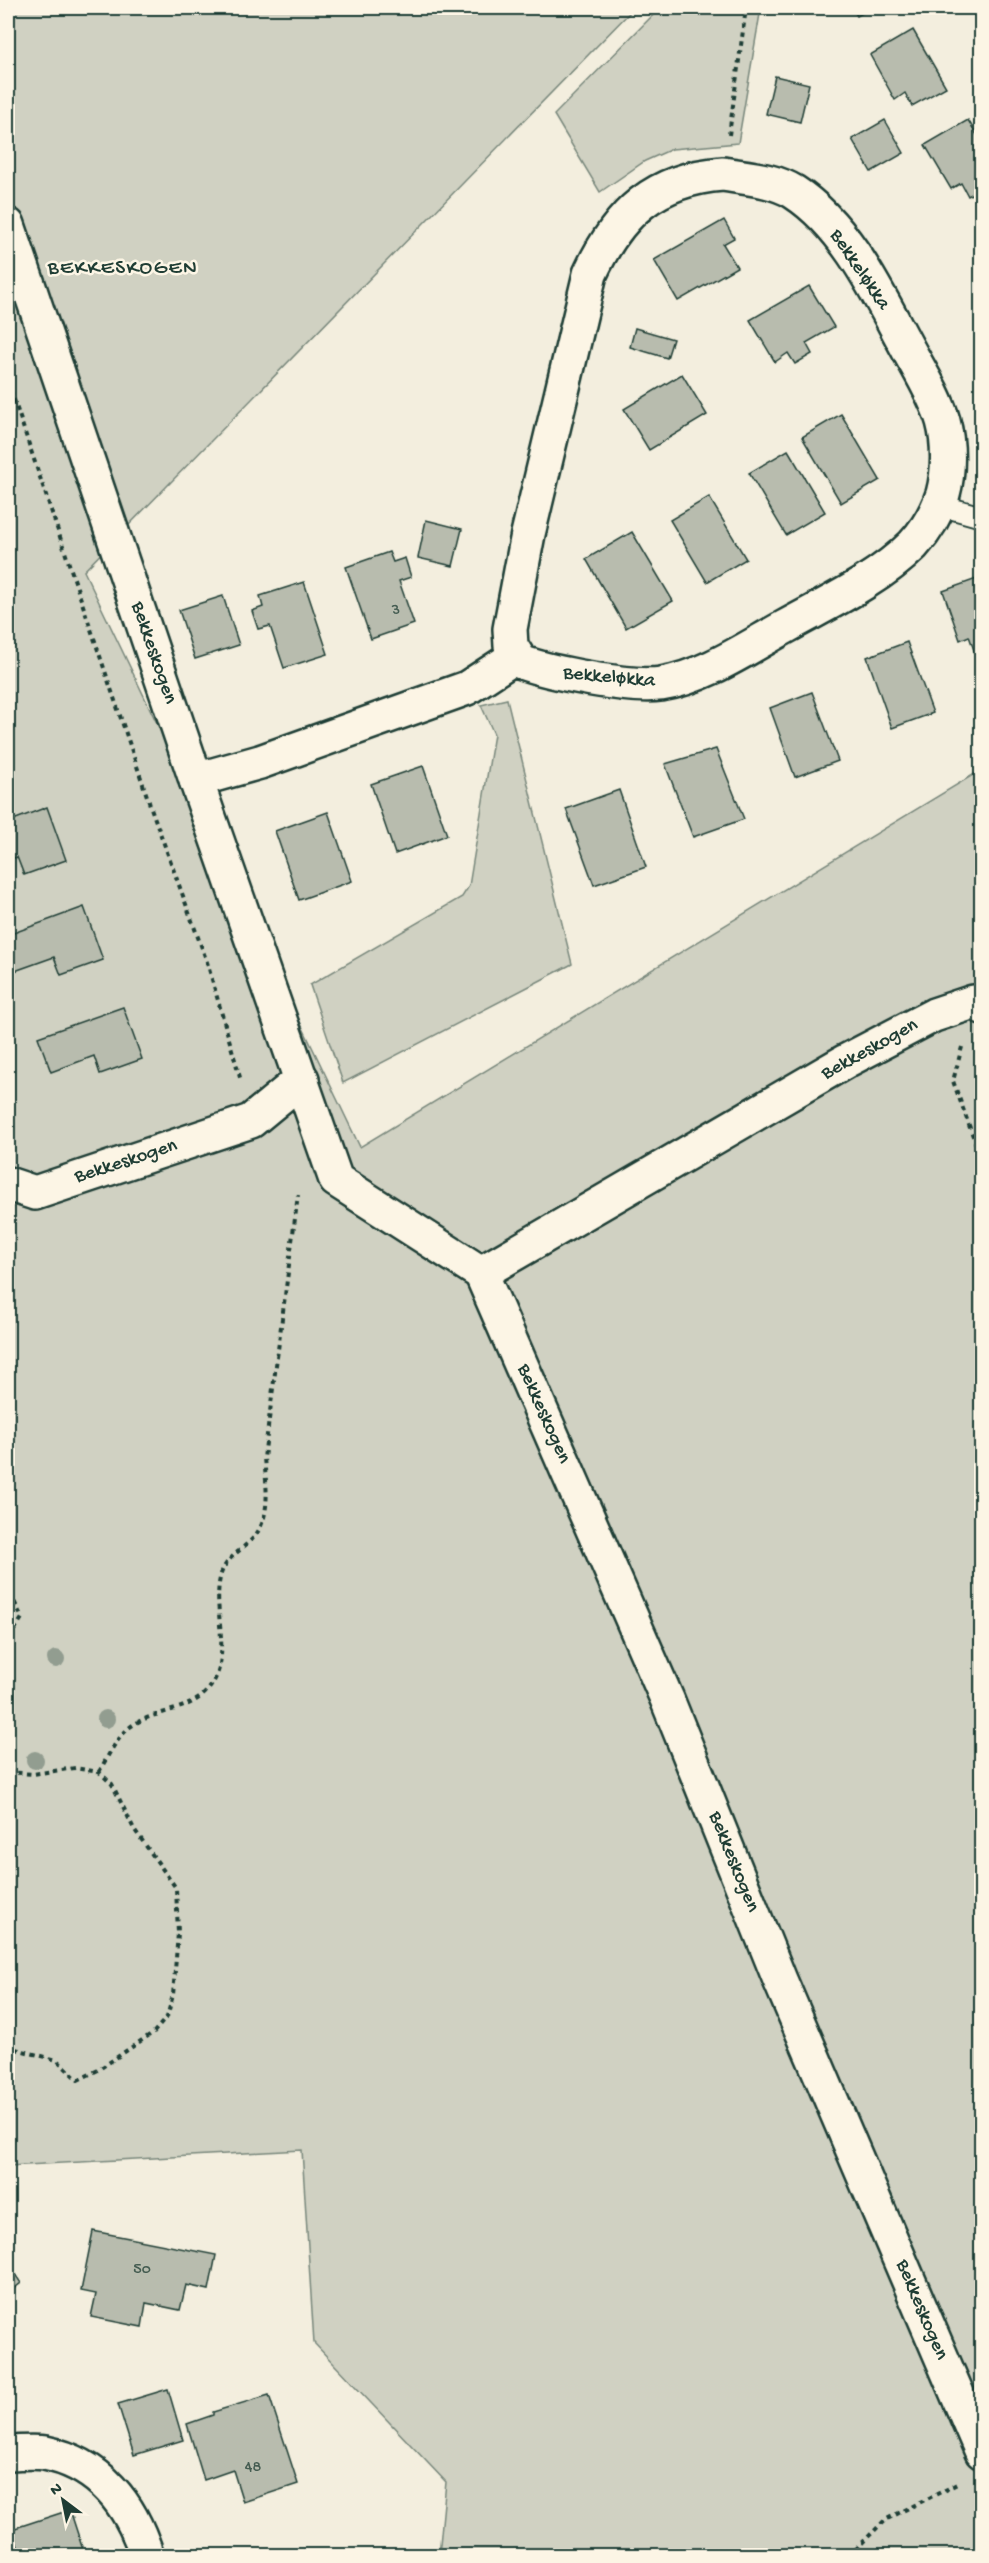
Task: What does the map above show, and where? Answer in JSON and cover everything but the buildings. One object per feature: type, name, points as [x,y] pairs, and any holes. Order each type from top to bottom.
[{"type":"street","name":"Bekkeløkka","points":[[723,174],[767,182],[794,193],[827,222],[859,264],[923,376],[943,421],[948,458],[939,505],[922,535],[884,569],[756,643],[689,677],[658,684],[547,672],[521,662],[516,656],[510,629],[524,555],[590,274],[611,235],[649,195],[683,180],[723,174]]},
{"type":"street","name":"Bekkeskogen","points":[[8,225],[196,780],[336,1180],[481,1273],[667,1699],[780,1980],[981,2452]]},
{"type":"street","points":[[196,780],[260,762],[467,688],[516,656]]},
{"type":"street","name":"Bekkeskogen","points":[[481,1273],[846,1061],[934,1015],[977,1004]]},
{"type":"street","name":"Bekkeskogen","points":[[8,1184],[34,1193],[251,1121],[302,1079]]},
{"type":"street","points":[[8,2453],[43,2453],[82,2465],[111,2486],[127,2507],[139,2529],[147,2556]]},
{"type":"lane","points":[[939,505],[981,517]]},
{"type":"path","points":[[723,174],[746,8]]},
{"type":"path","points":[[8,382],[150,808],[207,962],[251,1121]]},
{"type":"path","points":[[977,1004],[953,1081],[981,1161]]},
{"type":"path","points":[[99,1772],[114,1745],[132,1726],[203,1694],[216,1679],[222,1651],[221,1574],[229,1559],[256,1536],[263,1522],[266,1498],[264,1458],[300,1180],[332,1169]]},
{"type":"path","points":[[8,1596],[15,1603],[22,1618],[8,1640]]},
{"type":"path","points":[[8,1772],[33,1774],[75,1768],[99,1772],[112,1784],[134,1829],[176,1888],[178,1933],[173,1995],[166,2017],[154,2032],[98,2070],[78,2080],[57,2060],[8,2047]]},
{"type":"path","points":[[849,2556],[885,2520],[960,2483]]},
{"type":"shaded area","points":[[17,8],[634,8],[84,571],[360,1147],[981,770],[981,2555],[439,2555],[446,2482],[314,2343],[302,2150],[8,2166],[8,13]]},
{"type":"shaded area","points":[[660,8],[761,8],[738,143],[672,149],[645,161],[600,192],[554,115]]},
{"type":"shaded area","points":[[507,699],[572,964],[343,1083],[310,985],[462,897],[469,886],[494,734],[481,705]]},
{"type":"district","name":"BEKKESKOGEN","points":[[123,269]]}]
